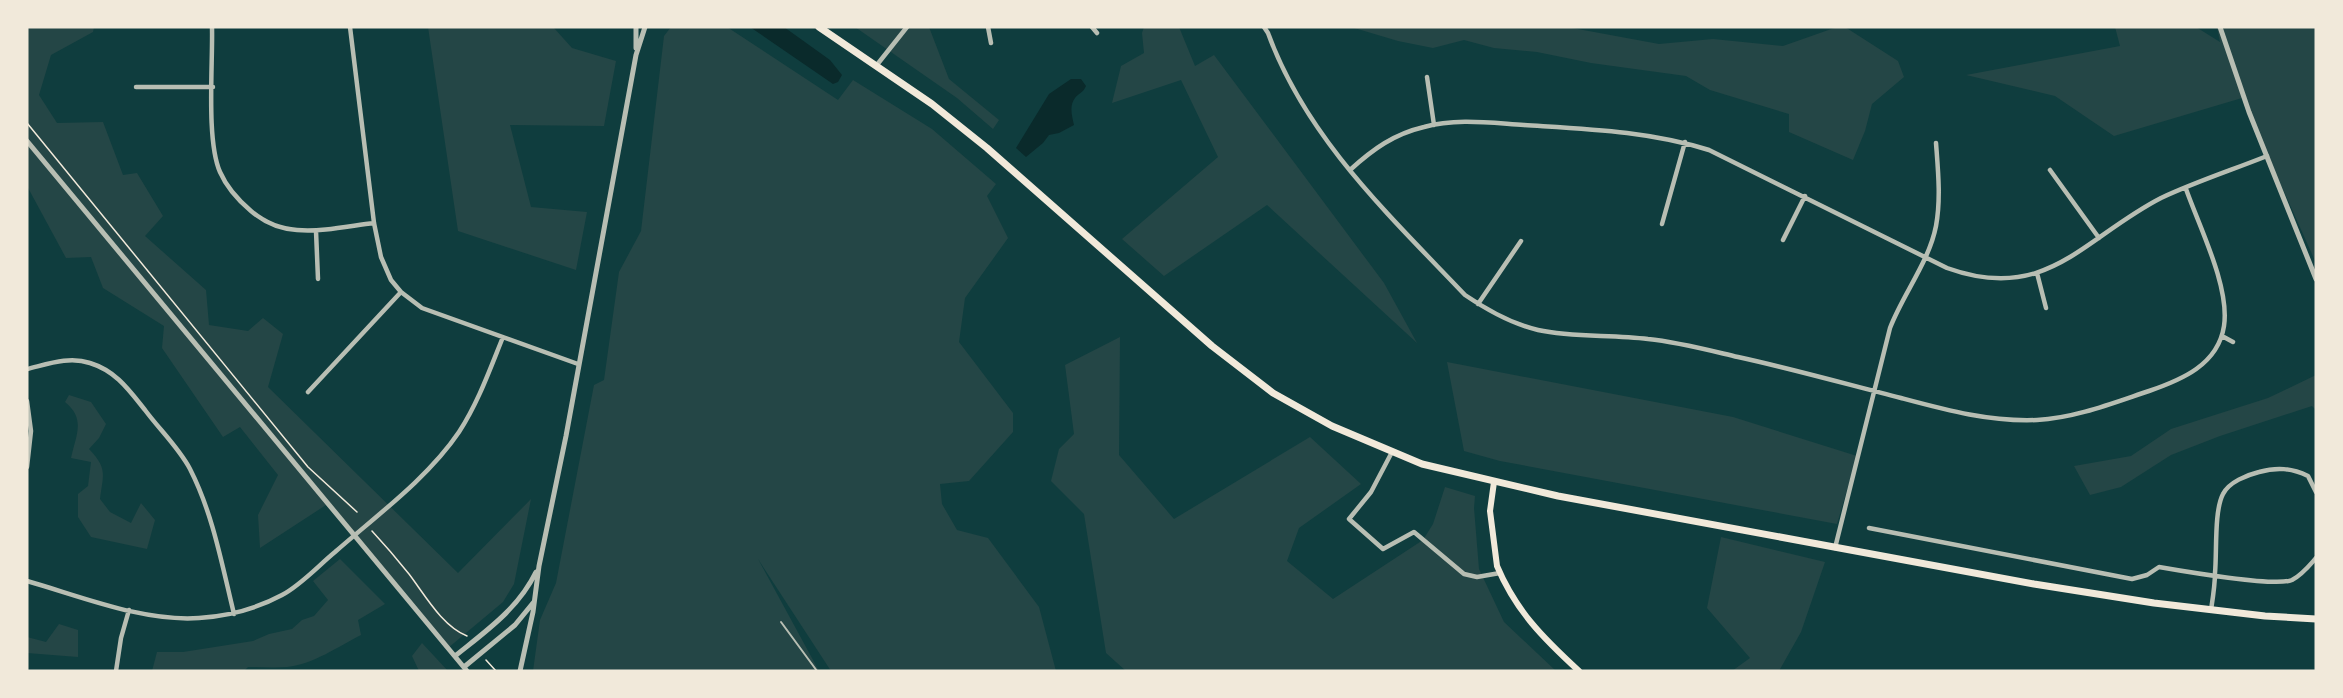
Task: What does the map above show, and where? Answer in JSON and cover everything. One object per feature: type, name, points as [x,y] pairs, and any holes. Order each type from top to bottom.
[{"type":"main road","points":[[819,27],[932,104],[987,148],[1228,359],[1273,393],[1312,415],[1422,464],[1494,482],[2034,584],[2211,610],[2316,619]]},
{"type":"main road","points":[[1494,482],[1490,511],[1497,566],[1500,573],[1517,606],[1550,644],[1579,671]]},
{"type":"street","points":[[212,27],[215,158],[232,192],[258,216],[276,226],[316,231],[374,223]]},
{"type":"street","points":[[350,27],[374,223],[384,265],[392,280],[401,292],[422,308],[578,364]]},
{"type":"street","points":[[636,27],[636,56]]},
{"type":"street","points":[[520,671],[636,56],[645,27]]},
{"type":"street","points":[[876,66],[907,27]]},
{"type":"street","points":[[988,27],[991,43]]},
{"type":"street","points":[[1092,27],[1097,33]]},
{"type":"street","points":[[1264,27],[1290,84],[1314,125],[1390,216],[1465,295],[1478,304],[1505,318],[1538,330],[1650,339],[1738,356],[1984,418],[2037,420],[2065,416],[2103,406],[2173,383],[2194,372],[2209,358],[2222,336],[2225,313],[2224,297],[2186,189]]},
{"type":"street","points":[[2220,27],[2267,156],[2316,279]]},
{"type":"street","points":[[1427,77],[1434,125]]},
{"type":"street","points":[[136,87],[213,87]]},
{"type":"street","points":[[1350,170],[1369,153],[1393,137],[1434,125],[1475,122],[1641,134],[1685,142],[1709,150],[1805,196],[1924,258],[1966,275],[1999,278],[2037,273],[2059,265],[2147,207],[2267,156]]},
{"type":"street","points":[[27,141],[465,669],[515,625],[534,601]]},
{"type":"street","points":[[1662,224],[1685,142]]},
{"type":"street","points":[[1835,548],[1890,328],[1898,307],[1924,258],[1936,225],[1939,188],[1936,143]]},
{"type":"street","points":[[2050,170],[2099,238]]},
{"type":"street","points":[[1783,240],[1805,196]]},
{"type":"street","points":[[316,231],[318,279]]},
{"type":"street","points":[[1478,304],[1521,241]]},
{"type":"street","points":[[2037,273],[2046,308]]},
{"type":"street","points":[[308,392],[401,292]]},
{"type":"street","points":[[2222,336],[2233,342]]},
{"type":"street","points":[[27,581],[129,610],[170,618],[199,618],[234,614],[252,609],[284,594],[425,471],[453,440],[478,398],[503,337]]},
{"type":"street","points":[[27,369],[58,361],[73,360],[90,363],[111,373],[125,386],[189,466],[214,532],[234,614]]},
{"type":"street","points":[[27,401],[31,431],[27,467]]},
{"type":"street","points":[[1392,452],[1371,492],[1349,519],[1383,549],[1414,532],[1464,574],[1477,577],[1500,573]]},
{"type":"street","points":[[2211,610],[2218,521],[2223,493],[2231,485],[2247,476],[2272,469],[2286,468],[2308,476],[2316,492]]},
{"type":"street","points":[[1869,528],[2132,579],[2147,575],[2159,567],[2244,579],[2290,581],[2303,573],[2316,558]]},
{"type":"street","points":[[455,656],[518,602],[527,591],[539,566]]},
{"type":"street","points":[[116,671],[121,638],[129,610]]},
{"type":"lane","points":[[781,622],[817,671]]},
{"type":"path","points":[[27,123],[308,466],[357,512]]},
{"type":"path","points":[[372,531],[391,550],[444,619],[457,632],[468,637]]},
{"type":"path","points":[[484,656],[496,671]]},
{"type":"shaded area","points":[[27,27],[94,27],[93,32],[51,55],[39,95],[57,123],[103,122],[123,175],[137,173],[163,216],[145,236],[206,290],[209,325],[248,331],[263,318],[283,334],[268,387],[458,573],[531,499],[514,584],[503,602],[448,648],[326,505],[260,548],[258,515],[278,475],[240,427],[223,437],[162,348],[164,326],[103,288],[91,257],[66,258],[27,186]]},
{"type":"shaded area","points":[[428,27],[554,28],[572,48],[616,61],[604,126],[510,125],[531,207],[587,212],[576,270],[458,231]]},
{"type":"shaded area","points":[[671,27],[727,27],[838,100],[853,80],[932,129],[996,184],[987,196],[1008,238],[965,298],[959,342],[1013,413],[1013,432],[969,481],[940,484],[942,504],[957,530],[988,538],[1039,607],[1056,671],[831,671],[758,559],[819,671],[533,671],[540,620],[556,583],[594,385],[604,380],[619,272],[641,231],[664,36]]},
{"type":"shaded area","points":[[750,27],[784,27],[830,60],[842,75],[838,82],[833,84]]},
{"type":"shaded area","points":[[855,27],[929,27],[949,79],[999,120],[993,129],[957,98]]},
{"type":"shaded area","points":[[1144,27],[1179,27],[1195,66],[1214,55],[1384,283],[1417,343],[1267,205],[1164,276],[1122,239],[1218,157],[1181,80],[1112,103],[1121,66],[1144,53],[1142,33]]},
{"type":"shaded area","points":[[1351,27],[1567,27],[1659,44],[1713,39],[1783,46],[1837,27],[1845,27],[1898,61],[1904,77],[1872,104],[1865,131],[1853,160],[1789,132],[1789,114],[1710,90],[1686,76],[1591,63],[1537,52],[1494,48],[1464,40],[1433,48],[1398,41]]},
{"type":"shaded area","points":[[2115,27],[2196,27],[2220,42],[2217,27],[2316,27],[2316,263],[2242,98],[2114,136],[2055,96],[1966,75],[2120,46]]},
{"type":"shaded area","points":[[1071,79],[1081,79],[1086,86],[1072,104],[1074,125],[1059,133],[1049,135],[1026,157],[1016,148],[1049,94]]},
{"type":"shaded area","points":[[1120,337],[1119,455],[1174,519],[1310,437],[1361,484],[1299,528],[1287,561],[1333,599],[1423,540],[1433,524],[1445,487],[1475,496],[1479,569],[1504,622],[1556,671],[1126,671],[1106,653],[1084,514],[1051,481],[1059,449],[1074,434],[1065,365]]},
{"type":"shaded area","points":[[1447,362],[1733,417],[1857,456],[1837,524],[1500,461],[1464,451]]},
{"type":"shaded area","points":[[2316,375],[2316,410],[2312,406],[2220,436],[2171,455],[2121,487],[2090,495],[2074,466],[2131,456],[2171,429],[2268,398]]},
{"type":"shaded area","points":[[69,395],[91,402],[106,424],[99,438],[89,449],[102,467],[100,499],[110,512],[131,523],[141,503],[155,520],[147,549],[91,537],[78,517],[78,494],[88,486],[91,462],[71,458],[78,428],[76,415],[65,402]]},
{"type":"shaded area","points":[[1721,537],[1825,562],[1801,632],[1779,671],[1732,671],[1750,658],[1707,608]]},
{"type":"shaded area","points":[[340,559],[385,604],[358,620],[361,635],[316,659],[287,667],[248,667],[244,671],[152,671],[157,652],[183,652],[253,641],[269,634],[292,629],[302,620],[314,616],[328,600],[313,581]]},
{"type":"shaded area","points":[[59,624],[78,630],[78,657],[27,653],[27,637],[46,642]]},
{"type":"shaded area","points":[[422,643],[448,671],[419,671],[412,656]]}]
